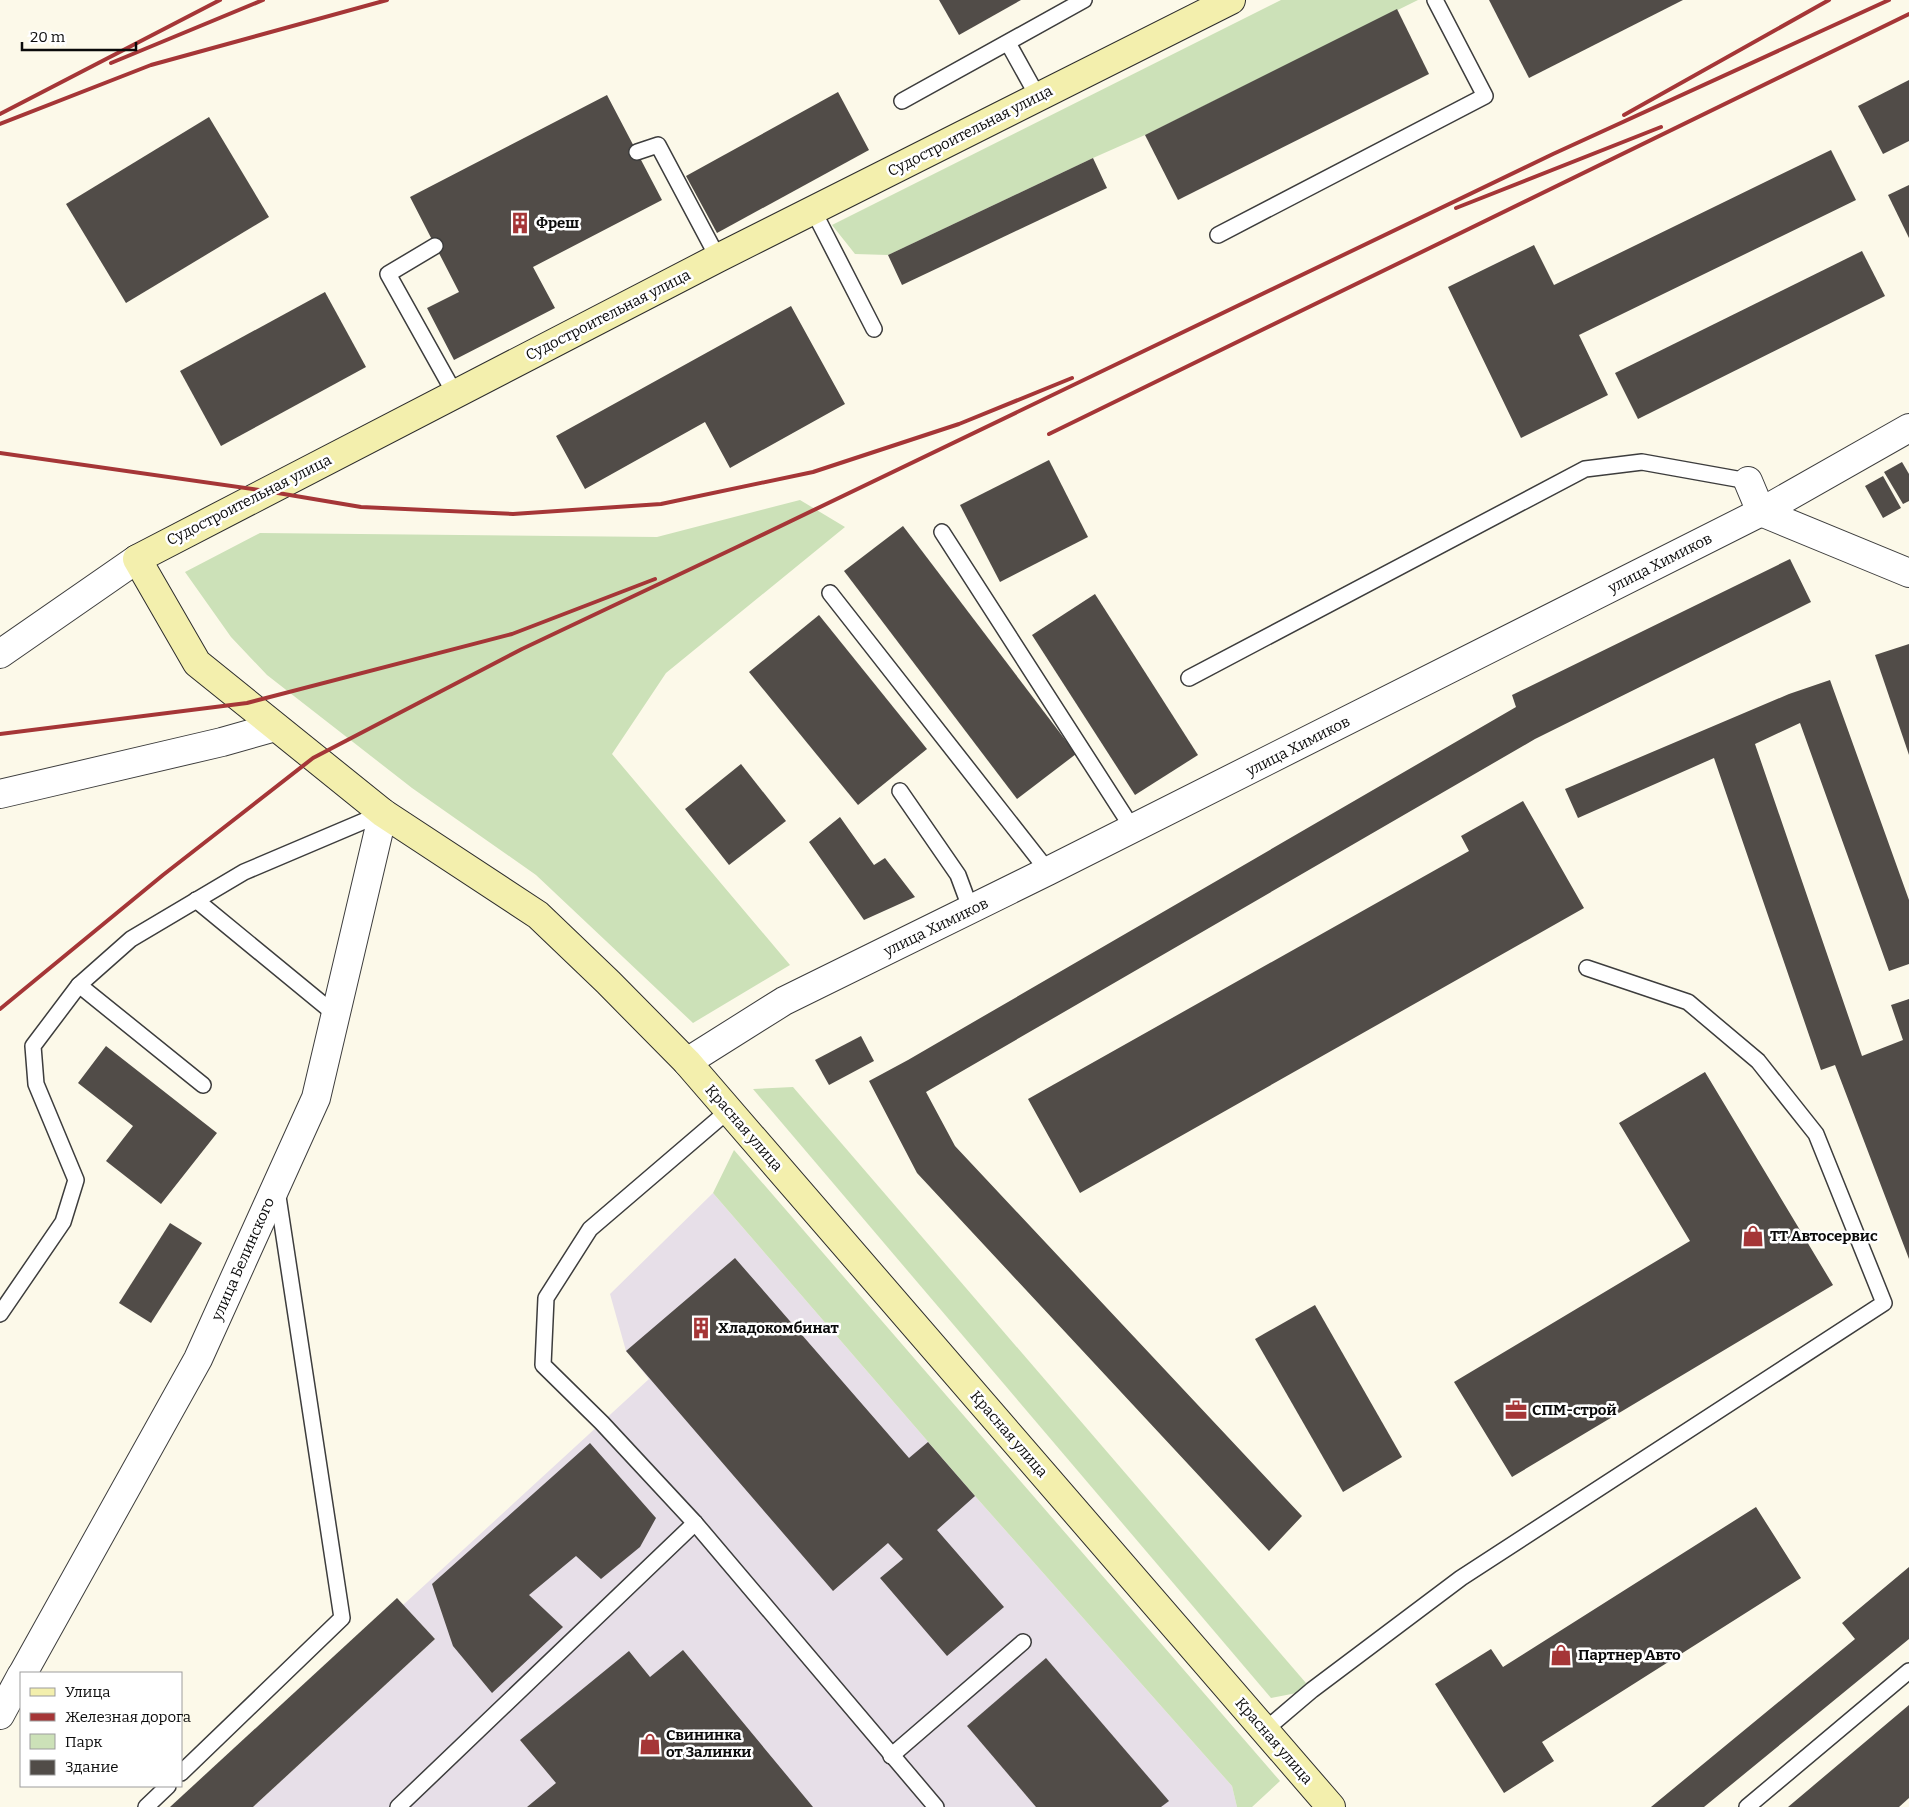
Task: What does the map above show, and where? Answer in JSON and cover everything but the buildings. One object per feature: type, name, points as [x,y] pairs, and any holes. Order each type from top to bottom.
[{"type":"main road","name":"Судостроительная улица","points":[[137,559],[718,258],[1231,0]]},
{"type":"main road","name":"Красная улица","points":[[137,559],[197,663],[383,813],[538,915],[687,1062],[1331,1807]]},
{"type":"street","name":"улица Химиков","points":[[687,1062],[784,1001],[1133,829],[1761,512],[1909,428]]},
{"type":"street","points":[[1748,481],[1761,512],[1909,573]]},
{"type":"street","name":"Судостроительная улица","points":[[0,654],[137,559]]},
{"type":"street","points":[[0,794],[222,742],[275,727]]},
{"type":"street","name":"улица Белинского","points":[[24,1672],[198,1359],[316,1098],[383,813]]},
{"type":"street","name":"улица Белинского","points":[[0,1715],[20,1679]]},
{"type":"lane","points":[[902,102],[1084,0]]},
{"type":"lane","points":[[1218,235],[1485,96],[1435,0]]},
{"type":"lane","points":[[1008,43],[1038,97]]},
{"type":"lane","points":[[637,152],[658,145],[718,258]]},
{"type":"lane","points":[[813,210],[874,329]]},
{"type":"lane","points":[[435,246],[388,274],[455,394]]},
{"type":"lane","points":[[1189,678],[1585,469],[1642,462],[1748,481]]},
{"type":"lane","points":[[942,532],[1133,829]]},
{"type":"lane","points":[[830,593],[1048,871]]},
{"type":"lane","points":[[900,791],[958,875],[971,910]]},
{"type":"lane","points":[[0,1314],[63,1222],[76,1180],[36,1084],[33,1046],[79,986],[131,939],[244,872],[383,813]]},
{"type":"lane","points":[[196,900],[336,1015]]},
{"type":"lane","points":[[1265,1730],[1312,1690],[1461,1578],[1884,1303],[1816,1134],[1758,1061],[1688,1002],[1587,968]]},
{"type":"lane","points":[[79,986],[203,1086]]},
{"type":"lane","points":[[729,1110],[590,1229],[546,1298],[543,1365],[602,1423],[695,1523],[936,1807]]},
{"type":"lane","points":[[182,1772],[342,1618],[276,1186]]},
{"type":"lane","points":[[398,1807],[695,1523]]},
{"type":"lane","points":[[891,1756],[1023,1642]]},
{"type":"lane","points":[[1747,1807],[1909,1671]]},
{"type":"lane","points":[[146,1807],[167,1787]]},
{"type":"shaded area","points":[[713,1193],[975,1496],[1232,1786],[1237,1807],[253,1807],[435,1639],[403,1605],[649,1379],[626,1351],[610,1294]]},
{"type":"green space","points":[[1281,0],[1418,0],[1145,135],[888,255],[855,254],[832,225]]},
{"type":"green space","points":[[800,500],[845,527],[666,673],[612,754],[790,965],[693,1023],[536,875],[412,788],[267,675],[231,637],[185,572],[260,533],[657,537]]},
{"type":"green space","points":[[793,1087],[1312,1690],[1271,1698],[753,1089]]},
{"type":"green space","points":[[734,1150],[1280,1781],[1252,1807],[1237,1807],[1232,1786],[975,1496],[713,1193]]},
{"type":"railway","points":[[0,114],[220,0]]},
{"type":"railway","points":[[111,63],[263,0]]},
{"type":"railway","points":[[0,124],[151,65],[387,0]]},
{"type":"railway","points":[[1624,115],[1829,0]]},
{"type":"railway","points":[[0,1009],[163,875],[313,758],[522,649],[1553,154],[1889,0]]},
{"type":"railway","points":[[1049,434],[1909,14]]},
{"type":"railway","points":[[1456,208],[1661,127]]},
{"type":"railway","points":[[0,453],[266,491],[361,507],[513,514],[661,504],[813,472],[959,424],[1072,378]]},
{"type":"railway","points":[[0,734],[247,703],[512,634],[655,579]]},
{"type":"place","name":"Фреш","points":[[520,223]]},
{"type":"place","name":"ТТ Автосервис","points":[[1753,1236]]},
{"type":"place","name":"Хладокомбинат","points":[[701,1328]]},
{"type":"place","name":"СПМ-строй","points":[[1516,1410]]},
{"type":"place","name":"Партнер Авто","points":[[1561,1655]]},
{"type":"place","name":"Свининка от Залинки","points":[[650,1744]]}]
